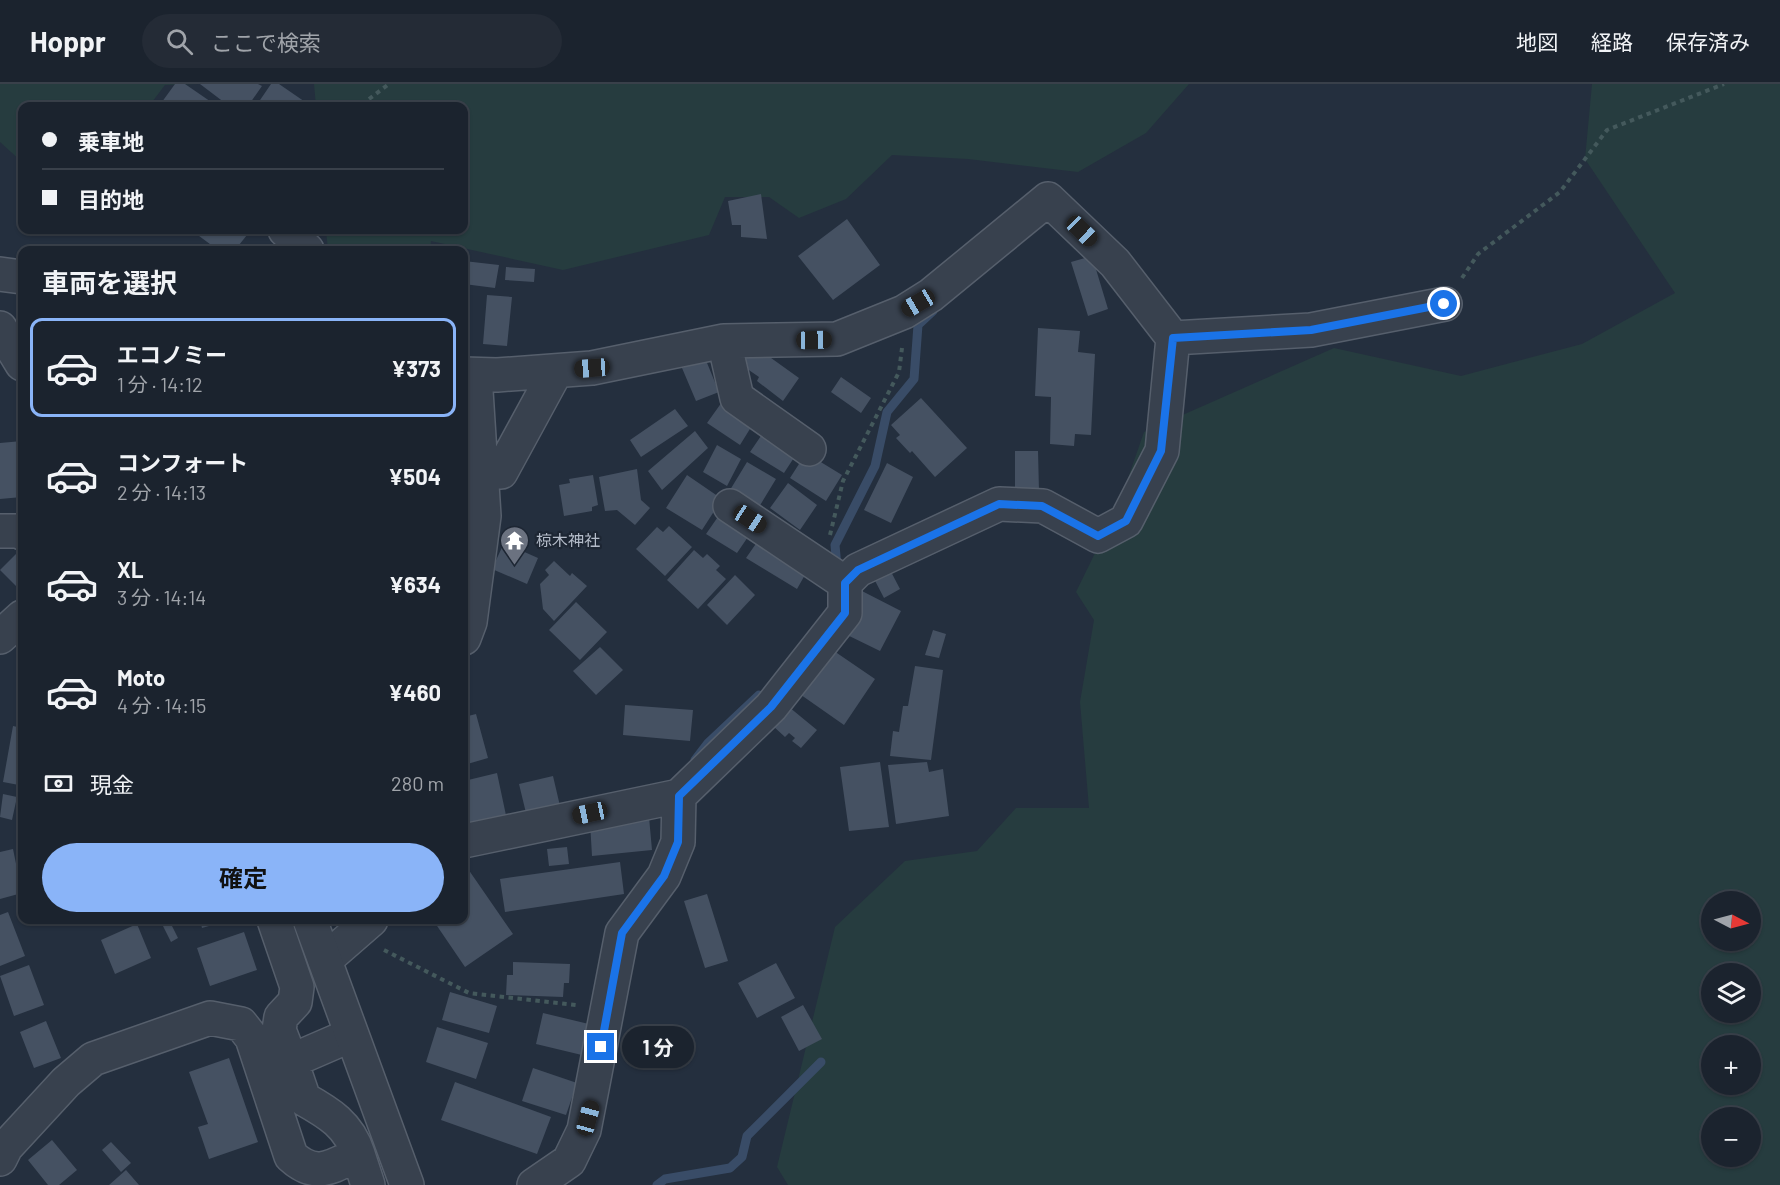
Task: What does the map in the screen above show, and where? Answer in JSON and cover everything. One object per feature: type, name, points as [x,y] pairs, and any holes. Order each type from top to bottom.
[{"type":"street","points":[[468,627],[484,516],[469,374],[592,368],[724,341],[837,339],[904,312],[931,296],[1048,198],[1115,263],[1173,338],[1161,451],[1126,521],[1098,536],[1042,506],[999,504],[858,570],[837,577]]},
{"type":"street","points":[[289,234],[303,246]]},
{"type":"street","points":[[0,274],[18,276]]},
{"type":"street","points":[[1173,338],[1311,330],[1444,304]]},
{"type":"street","points":[[0,328],[18,357]]},
{"type":"street","points":[[724,341],[737,398],[809,449]]},
{"type":"street","points":[[481,472],[501,472],[556,371]]},
{"type":"street","points":[[468,840],[679,796],[771,707],[838,623],[845,613],[837,577],[730,506]]},
{"type":"street","points":[[0,531],[18,531]]},
{"type":"street","points":[[0,637],[18,621]]},
{"type":"street","points":[[534,1185],[569,1161],[584,1130],[622,933],[664,876],[678,842],[679,796]]},
{"type":"street","points":[[275,924],[297,987],[295,1002],[281,1017],[279,1030],[304,1099],[333,1116],[352,1137],[368,1185]]},
{"type":"street","points":[[312,924],[407,1185]]},
{"type":"street","points":[[325,960],[364,925]]},
{"type":"street","points":[[0,1159],[6,1147],[66,1082],[93,1059],[210,1018],[241,1024],[252,1038],[291,1156],[302,1166],[316,1171],[334,1166],[358,1154]]},
{"type":"street","points":[[291,1061],[351,1035]]},
{"type":"path","points":[[369,99],[389,84]]},
{"type":"path","points":[[1444,304],[1478,254],[1560,192],[1607,130],[1724,84]]},
{"type":"path","points":[[837,577],[829,540],[843,481],[899,372],[905,330],[904,312]]},
{"type":"path","points":[[364,925],[361,938],[469,993],[608,1008]]},
{"type":"green space","points":[[0,84],[199,84],[165,85],[152,102],[18,102],[18,158],[0,142]]},
{"type":"green space","points":[[314,84],[1189,84],[1146,133],[1078,172],[968,159],[892,155],[846,199],[799,218],[769,197],[725,197],[709,235],[563,270],[468,249],[468,246],[454,246],[431,241],[430,246],[328,246],[326,234],[468,234],[468,102],[316,102]]},
{"type":"green space","points":[[1592,84],[1780,84],[1780,1185],[788,1185],[777,1167],[835,927],[905,861],[977,851],[1016,808],[1089,808],[1080,702],[1094,620],[1076,592],[1119,504],[1144,432],[1334,348],[1461,376],[1582,344],[1675,293],[1585,159]]},
{"type":"building","points":[[175,84],[185,84],[211,102],[162,102]]},
{"type":"building","points":[[200,84],[258,84],[262,86],[251,102],[224,102]]},
{"type":"building","points":[[271,84],[279,84],[305,102],[259,102]]},
{"type":"building","points":[[761,194],[767,239],[741,237],[741,225],[732,225],[728,201]]},
{"type":"building","points":[[847,219],[880,265],[833,300],[798,256]]},
{"type":"building","points":[[196,234],[248,234],[238,246],[213,246]]},
{"type":"building","points":[[1092,256],[1108,309],[1088,316],[1071,262]]},
{"type":"building","points":[[468,261],[499,265],[495,288],[468,285]]},
{"type":"building","points":[[506,267],[535,269],[534,282],[505,280]]},
{"type":"building","points":[[487,295],[512,297],[507,346],[483,344]]},
{"type":"building","points":[[1038,328],[1080,331],[1078,352],[1095,354],[1091,435],[1075,434],[1074,446],[1050,444],[1051,397],[1035,396]]},
{"type":"building","points":[[753,345],[799,378],[783,401],[757,381],[759,377],[740,364]]},
{"type":"building","points":[[705,358],[719,392],[696,401],[682,368]]},
{"type":"building","points":[[841,377],[871,398],[861,413],[831,392]]},
{"type":"building","points":[[921,398],[967,448],[935,477],[912,451],[910,453],[896,438],[900,435],[891,425]]},
{"type":"building","points":[[722,402],[753,424],[740,445],[707,423]]},
{"type":"building","points":[[675,409],[688,426],[641,457],[630,440]]},
{"type":"building","points":[[767,427],[799,450],[784,473],[750,452]]},
{"type":"building","points":[[695,431],[708,448],[662,490],[648,471]]},
{"type":"building","points":[[18,441],[18,497],[0,499],[0,443]]},
{"type":"building","points":[[717,445],[741,459],[727,486],[703,472]]},
{"type":"building","points":[[1015,451],[1038,451],[1039,491],[1015,491]]},
{"type":"building","points":[[806,453],[842,475],[826,501],[790,478]]},
{"type":"building","points":[[747,462],[776,479],[759,507],[730,490]]},
{"type":"building","points":[[887,463],[913,477],[891,523],[864,510]]},
{"type":"building","points":[[637,469],[641,500],[650,508],[635,525],[617,510],[605,511],[599,477]]},
{"type":"building","points":[[593,475],[598,505],[592,507],[592,511],[564,516],[559,485],[570,483],[569,479]]},
{"type":"building","points":[[687,475],[722,499],[702,530],[666,508]]},
{"type":"building","points":[[788,483],[817,505],[800,530],[770,508]]},
{"type":"building","points":[[722,511],[752,531],[737,553],[706,534]]},
{"type":"building","points":[[669,526],[692,547],[665,576],[636,549],[657,527],[663,532]]},
{"type":"building","points":[[762,535],[810,566],[797,589],[746,558]]},
{"type":"building","points":[[504,543],[538,558],[527,584],[492,569]]},
{"type":"building","points":[[694,550],[703,558],[707,554],[720,566],[716,570],[726,579],[698,609],[667,580]]},
{"type":"building","points":[[18,552],[18,588],[0,570]]},
{"type":"building","points":[[554,561],[570,576],[572,573],[587,586],[554,621],[543,609],[540,584],[549,575],[545,570]]},
{"type":"building","points":[[887,564],[900,589],[884,598],[871,573]]},
{"type":"building","points":[[735,575],[755,595],[727,625],[707,605]]},
{"type":"building","points":[[860,590],[901,611],[880,651],[839,631]]},
{"type":"building","points":[[576,602],[607,632],[580,660],[549,630]]},
{"type":"building","points":[[933,630],[946,634],[939,658],[925,655]]},
{"type":"building","points":[[600,647],[623,670],[596,695],[573,671]]},
{"type":"building","points":[[834,651],[875,679],[844,725],[794,690],[814,660],[824,667]]},
{"type":"building","points":[[915,666],[943,670],[931,760],[890,756],[893,731],[899,732],[903,706],[908,706]]},
{"type":"building","points":[[625,705],[693,710],[690,741],[623,735]]},
{"type":"building","points":[[789,707],[817,730],[801,748],[792,741],[795,738],[789,733],[785,737],[773,726]]},
{"type":"building","points":[[476,714],[488,758],[468,764],[468,716]]},
{"type":"building","points":[[13,726],[18,727],[18,785],[3,782]]},
{"type":"building","points":[[880,762],[889,827],[849,831],[840,767]]},
{"type":"building","points":[[927,762],[929,772],[943,769],[949,816],[896,824],[888,765]]},
{"type":"building","points":[[497,773],[507,820],[468,829],[468,780]]},
{"type":"building","points":[[553,776],[560,806],[526,813],[519,784]]},
{"type":"building","points":[[3,794],[17,797],[12,820],[0,817]]},
{"type":"building","points":[[649,817],[652,850],[592,856],[590,822]]},
{"type":"building","points":[[567,847],[569,864],[549,866],[547,849]]},
{"type":"building","points":[[13,849],[18,873],[18,894],[0,899],[0,852]]},
{"type":"building","points":[[620,862],[624,894],[505,912],[500,879]]},
{"type":"building","points":[[468,869],[513,934],[465,967],[436,924],[468,924]]},
{"type":"building","points":[[707,894],[728,961],[705,968],[684,901]]},
{"type":"building","points":[[8,912],[25,956],[0,966],[0,915]]},
{"type":"building","points":[[137,924],[151,958],[115,974],[101,940]]},
{"type":"building","points":[[162,924],[171,924],[178,938],[171,942]]},
{"type":"building","points":[[201,924],[216,924],[202,928]]},
{"type":"building","points":[[244,932],[257,970],[210,986],[197,948]]},
{"type":"building","points":[[513,962],[570,964],[569,983],[564,983],[563,997],[506,995],[507,975],[513,975]]},
{"type":"building","points":[[776,963],[795,998],[757,1018],[738,983]]},
{"type":"building","points":[[29,965],[44,1005],[14,1016],[0,976]]},
{"type":"building","points":[[450,992],[497,1006],[489,1033],[442,1020]]},
{"type":"building","points":[[803,1005],[822,1039],[799,1051],[781,1017]]},
{"type":"building","points":[[543,1013],[593,1025],[586,1056],[536,1044]]},
{"type":"building","points":[[46,1021],[61,1058],[34,1068],[20,1032]]},
{"type":"building","points":[[437,1027],[488,1043],[476,1079],[426,1062]]},
{"type":"building","points":[[229,1058],[258,1142],[209,1159],[198,1127],[208,1124],[189,1072]]},
{"type":"building","points":[[533,1068],[577,1083],[566,1115],[522,1101]]},
{"type":"building","points":[[455,1082],[551,1117],[537,1154],[441,1120]]},
{"type":"building","points":[[52,1140],[77,1170],[59,1185],[48,1185],[28,1160]]},
{"type":"building","points":[[111,1142],[131,1163],[121,1172],[102,1150]]},
{"type":"building","points":[[126,1170],[139,1185],[109,1185]]},
{"type":"waterway","points":[[837,567],[835,545],[875,466],[887,412],[914,379],[918,325],[933,311]]},
{"type":"waterway","points":[[695,760],[708,743],[759,695]]},
{"type":"waterway","points":[[657,1185],[665,1179],[730,1168],[742,1157],[747,1136],[821,1062]]},
{"type":"place","name":"椋木神社","points":[[515,566]]},
{"type":"route","points":[[601,1047],[622,933],[664,876],[678,842],[679,796],[771,707],[845,613],[845,583],[858,570],[999,504],[1042,506],[1098,536],[1126,521],[1161,451],[1173,338],[1311,330],[1444,304]]}]
